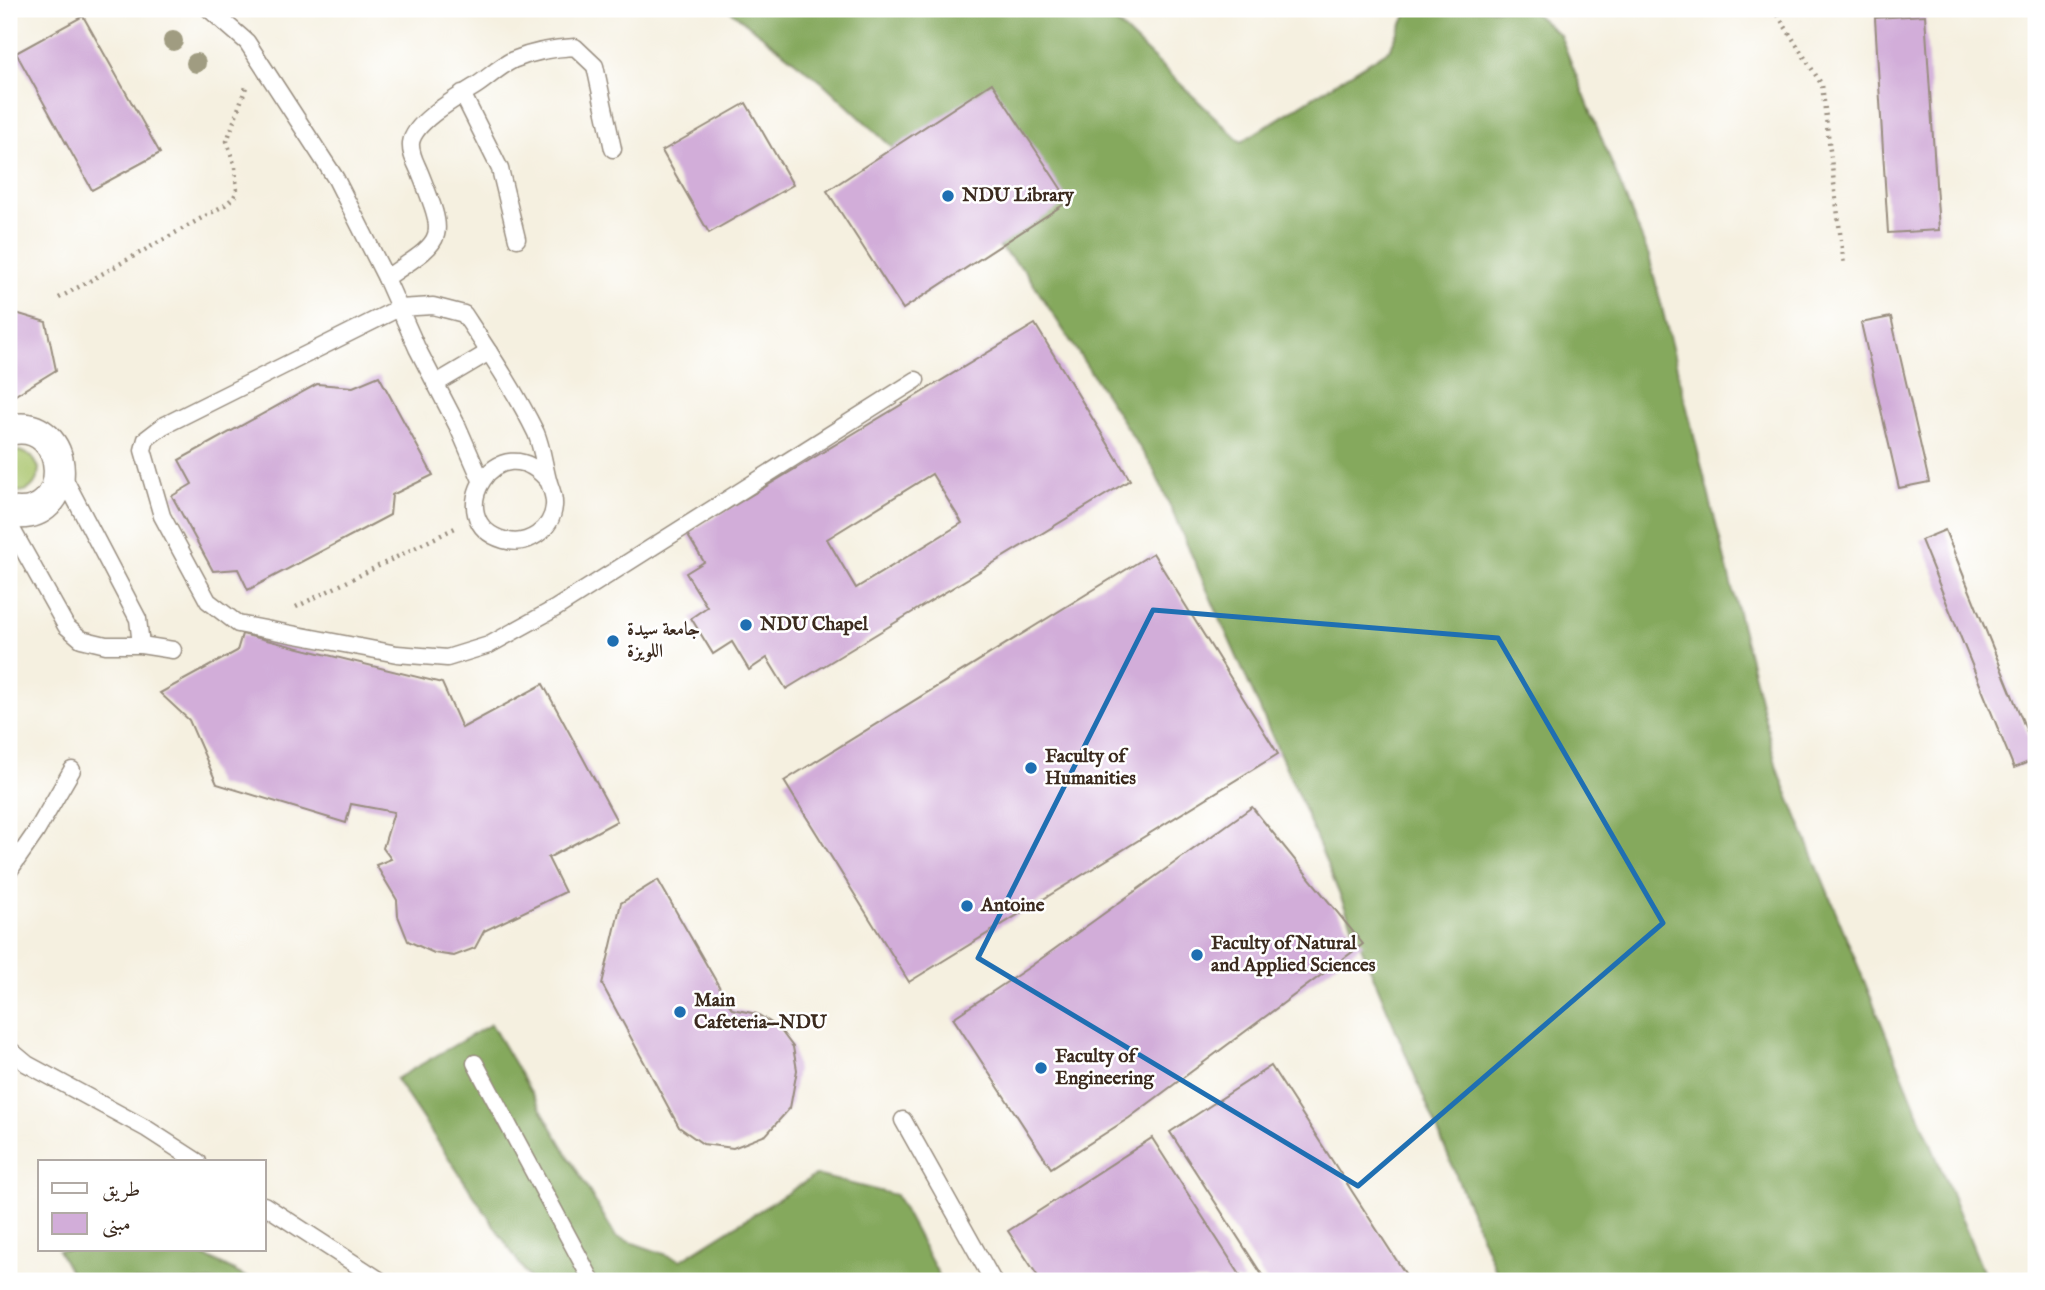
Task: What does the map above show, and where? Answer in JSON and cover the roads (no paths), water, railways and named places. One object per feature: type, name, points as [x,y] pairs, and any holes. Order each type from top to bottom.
[{"type":"street","points":[[9,430],[31,430],[47,439],[57,454],[61,472],[58,486],[51,498],[40,508],[27,512],[9,512]]},
{"type":"lane","points":[[209,9],[247,42],[336,179],[458,427],[481,480]]},
{"type":"lane","points":[[386,278],[427,251],[438,235],[438,217],[411,151],[411,139],[419,127],[462,93],[512,61],[553,48],[575,47],[594,66],[613,149]]},
{"type":"lane","points":[[462,93],[500,169],[517,239]]},
{"type":"lane","points":[[549,482],[540,471],[528,464],[502,464],[489,470],[476,492],[477,517],[484,528],[506,541],[518,542],[531,538],[550,521],[554,508],[553,495],[537,436],[489,352],[464,314],[433,306],[399,308],[163,426],[146,439],[143,450],[162,516],[208,601],[238,624],[397,654],[447,658],[489,645],[556,608],[916,380]]},
{"type":"lane","points":[[435,384],[489,352]]},
{"type":"lane","points":[[61,472],[138,619],[141,645]]},
{"type":"lane","points":[[9,524],[66,626],[81,639],[106,645],[141,645],[173,650]]},
{"type":"lane","points":[[9,871],[36,832],[72,770]]},
{"type":"lane","points":[[9,1049],[27,1064],[147,1129],[195,1160]]},
{"type":"lane","points":[[475,1063],[592,1281]]},
{"type":"lane","points":[[903,1120],[993,1281]]},
{"type":"lane","points":[[266,1206],[381,1281]]},
{"type":"place","name":"NDU Library","points":[[948,196]]},
{"type":"place","name":"NDU Chapel","points":[[746,625]]},
{"type":"place","name":"جامعة سيدة اللويزة","points":[[613,641]]},
{"type":"place","name":"Faculty of Humanities","points":[[1031,768]]},
{"type":"place","name":"Antoine","points":[[967,906]]},
{"type":"place","name":"Faculty of Natural and Applied Sciences","points":[[1197,955]]},
{"type":"place","name":"Main Cafeteria—NDU","points":[[680,1012]]},
{"type":"place","name":"Faculty of Engineering","points":[[1041,1068]]}]
